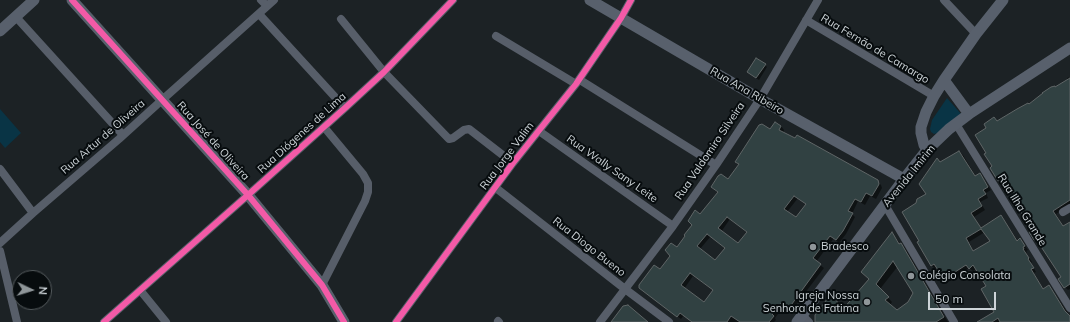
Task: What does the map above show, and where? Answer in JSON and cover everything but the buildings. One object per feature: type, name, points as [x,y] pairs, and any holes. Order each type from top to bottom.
[{"type":"street","points":[[0,31],[34,0]]},
{"type":"street","name":"Rua José de Oliveira","points":[[72,0],[248,195],[322,285],[344,322]]},
{"type":"street","name":"Rua Artur de Oliveira","points":[[0,243],[32,213],[124,135],[259,14],[264,3],[274,0]]},
{"type":"street","name":"Rua Diógenes de Lima","points":[[104,322],[346,108],[384,72],[453,0]]},
{"type":"street","name":"Rua Ana Ribeiro","points":[[590,0],[904,179]]},
{"type":"street","name":"Rua Jorge Valim","points":[[396,322],[513,163],[578,82],[621,18],[631,0]]},
{"type":"street","name":"Rua Valdomiro Silveira","points":[[600,322],[673,226],[716,164],[760,98],[818,0]]},
{"type":"street","points":[[944,0],[976,34]]},
{"type":"street","points":[[928,150],[922,139],[921,127],[934,96],[976,34],[1003,0]]},
{"type":"street","points":[[259,14],[346,108]]},
{"type":"street","points":[[16,17],[124,135]]},
{"type":"street","points":[[341,19],[384,72],[449,139],[468,129],[513,163]]},
{"type":"street","name":"Rua Fernão de Camargo","points":[[806,20],[934,96]]},
{"type":"street","points":[[496,36],[578,82],[716,164]]},
{"type":"street","name":"Avenida Imirim","points":[[803,320],[904,179],[928,150],[969,114],[1070,48]]},
{"type":"street","points":[[944,80],[969,114]]},
{"type":"street","name":"Rua Ilha Grande","points":[[956,124],[1070,308]]},
{"type":"street","points":[[322,285],[365,201],[368,192],[368,183],[362,174],[324,127]]},
{"type":"street","name":"Rua Wally Sany Leite","points":[[539,130],[673,226]]},
{"type":"street","points":[[0,169],[32,213]]},
{"type":"street","name":"Rua Diogo Bueno","points":[[496,188],[669,322]]},
{"type":"street","points":[[885,205],[954,322]]},
{"type":"street","points":[[0,251],[17,322]]},
{"type":"street","points":[[140,290],[166,322]]},
{"type":"shaded area","points":[[947,98],[962,115],[938,133],[934,134],[930,129],[932,120]]},
{"type":"shaded area","points":[[0,109],[21,133],[5,148],[0,142]]},
{"type":"cycle path","points":[[72,0],[248,195],[322,285],[344,322]]},
{"type":"cycle path","points":[[104,322],[345,108],[384,72],[453,0]]},
{"type":"cycle path","points":[[396,322],[513,163],[576,84],[621,18],[631,0]]},
{"type":"place","name":"Bradesco","points":[[813,247]]},
{"type":"place","name":"Colégio Consolata","points":[[911,276]]},
{"type":"place","name":"Igreja Nossa Senhora de Fatima","points":[[867,302]]}]
